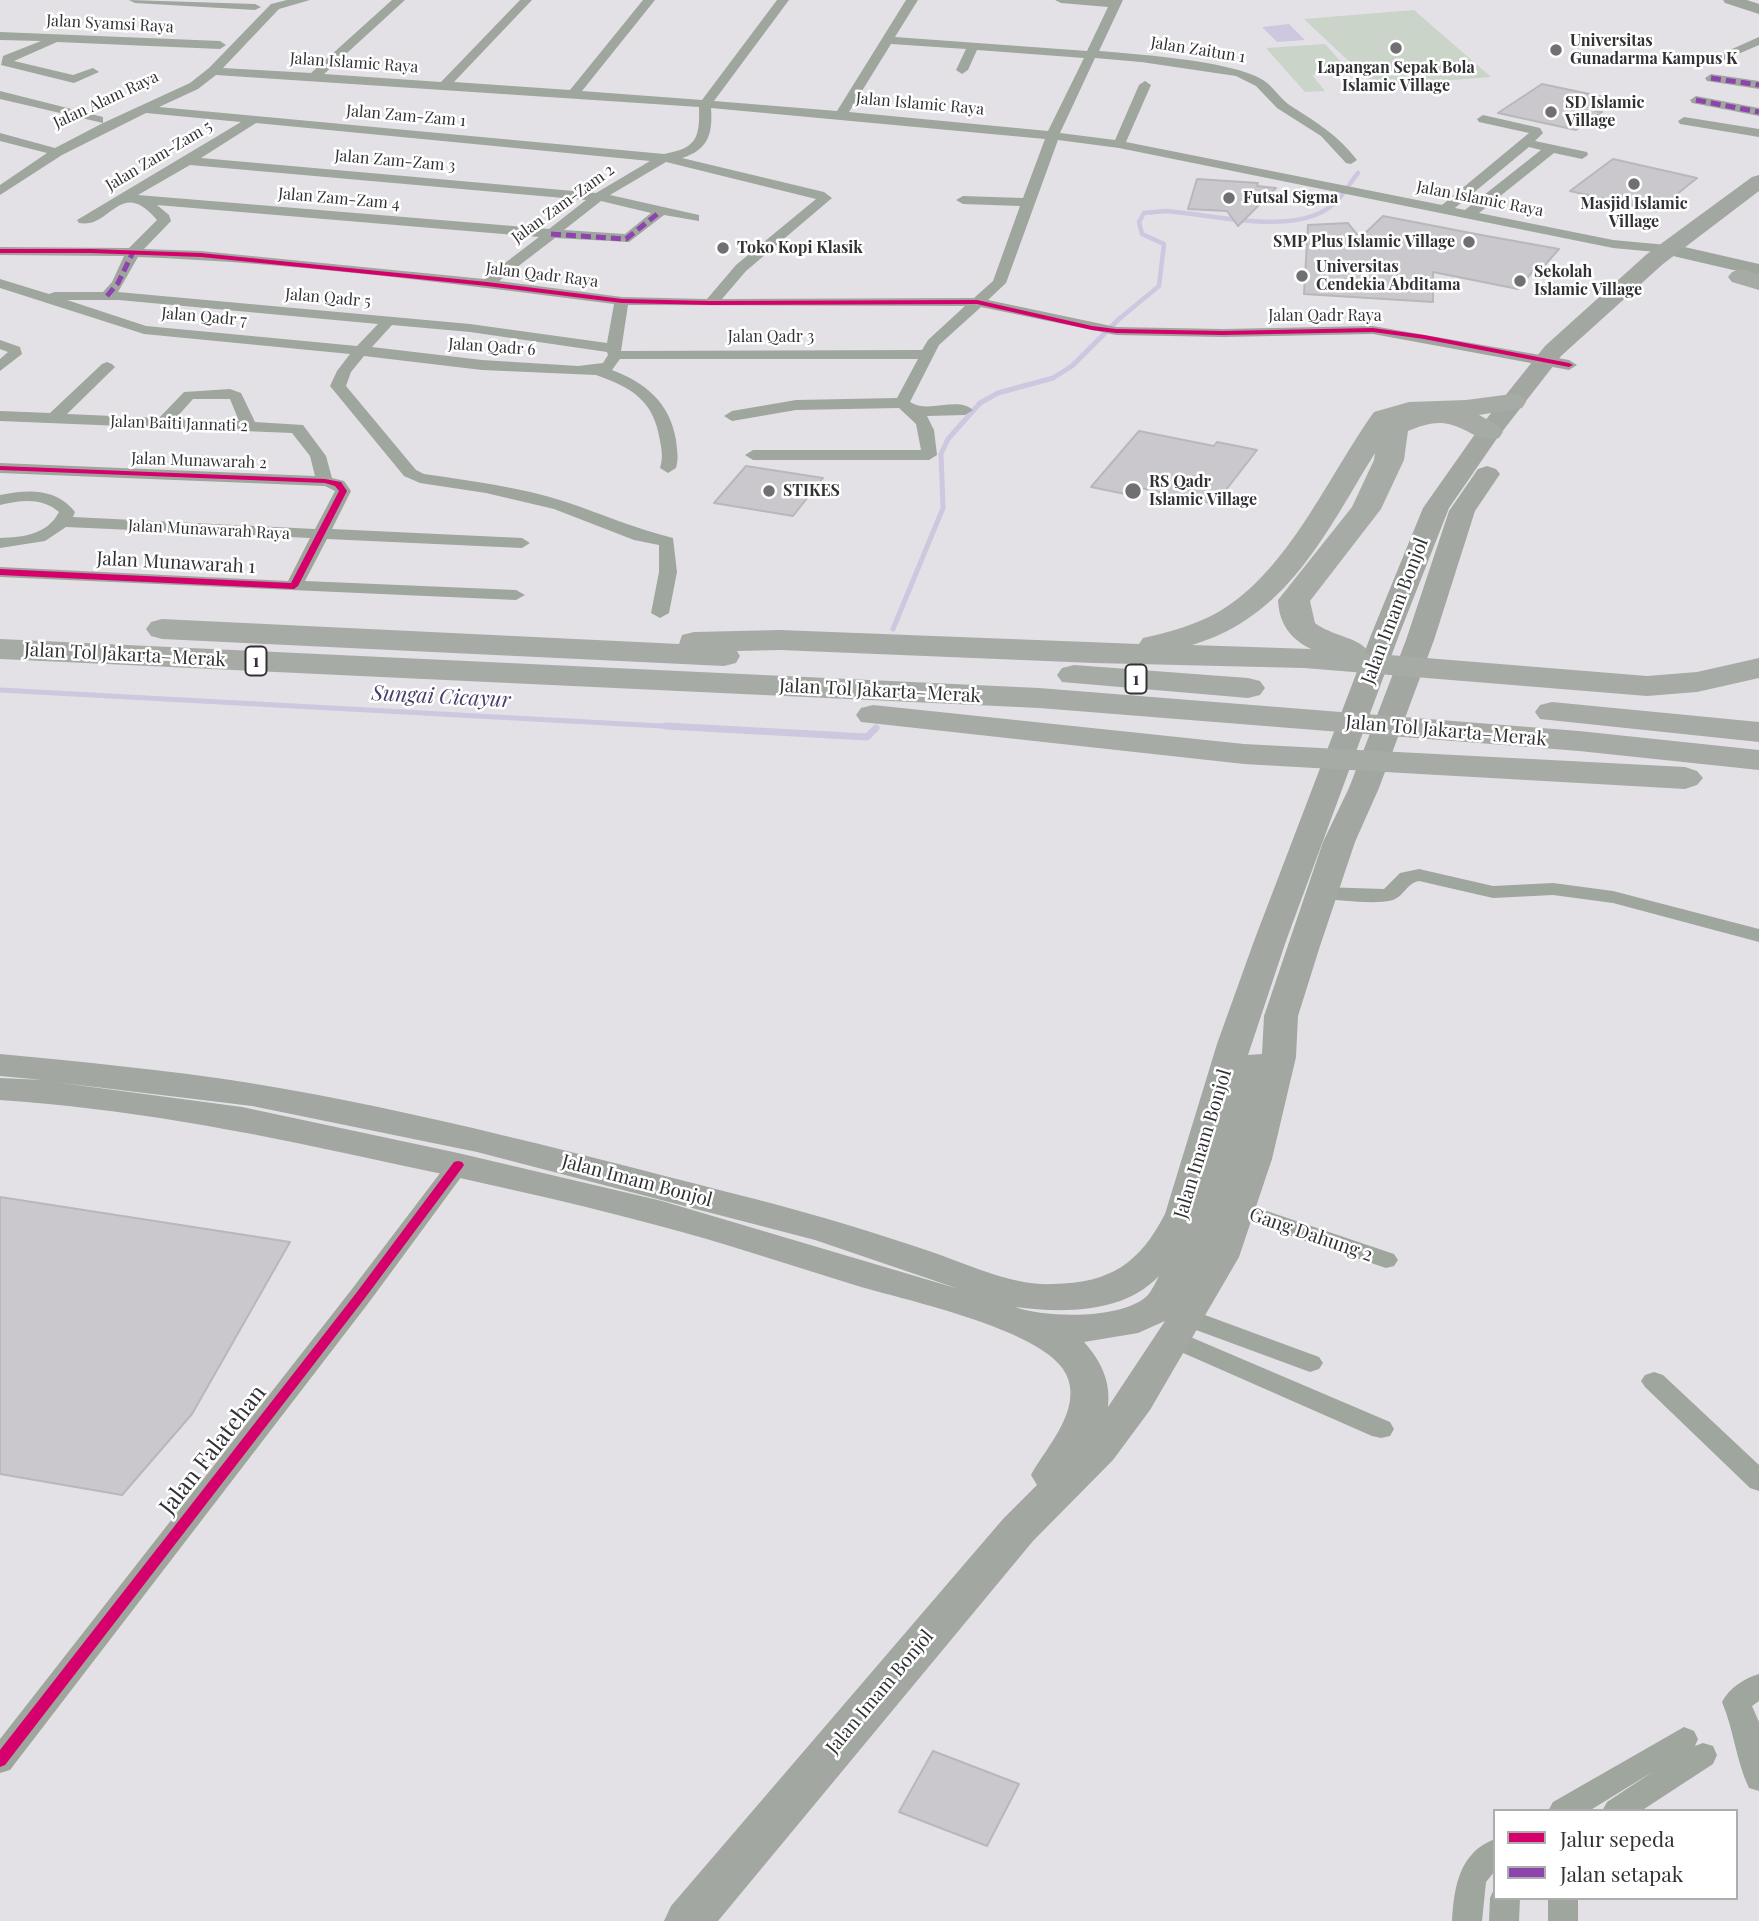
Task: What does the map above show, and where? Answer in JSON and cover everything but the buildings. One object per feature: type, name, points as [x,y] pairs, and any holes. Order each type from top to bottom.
[{"type":"highway","points":[[1094,653],[1141,648],[1187,637],[1241,612],[1293,559],[1384,418],[1415,408],[1450,409],[1499,419]]},
{"type":"highway","points":[[1499,419],[1429,414],[1397,425],[1391,436],[1389,460],[1366,509],[1294,600],[1293,613],[1302,629],[1314,639],[1329,645],[1366,653],[1557,673],[1621,676],[1702,671],[1759,651]]},
{"type":"highway","name":"Jalan Tol Jakarta–Merak","points":[[0,623],[512,644],[1129,678],[1759,732]]},
{"type":"highway","points":[[512,644],[780,640],[1094,653],[1304,658],[1647,686],[1697,682],[1759,667]]},
{"type":"highway","name":"Jalan Tol Jakarta–Merak","points":[[0,649],[1039,698],[1579,741],[1759,760]]},
{"type":"highway","points":[[0,667],[760,704],[1342,737],[1579,741]]},
{"type":"highway","points":[[760,704],[1244,754],[1548,768],[1745,782]]},
{"type":"main road","name":"Jalan Imam Bonjol","points":[[688,1921],[1018,1530],[1098,1449],[1136,1399],[1180,1328],[1220,1256],[1255,1159],[1279,1057],[1271,1009],[1329,782],[1436,508],[1499,419],[1670,256],[1741,204],[1759,181]]},
{"type":"main road","name":"Jalan Imam Bonjol","points":[[0,1089],[247,1107],[491,1143],[825,1230],[1013,1293],[1051,1298],[1101,1293],[1123,1284],[1141,1272],[1168,1245],[1184,1214],[1364,788],[1420,640],[1462,512],[1562,358]]},
{"type":"main road","points":[[1028,1326],[1092,1328],[1138,1319],[1161,1305],[1191,1257],[1230,1156],[1271,1009]]},
{"type":"main road","name":"Jalan Imam Bonjol","points":[[0,1065],[139,1079],[458,1165],[662,1214],[981,1309],[1028,1326]]},
{"type":"main road","points":[[1018,1530],[1039,1492],[1082,1429],[1091,1398],[1084,1368],[1065,1345],[1028,1326]]},
{"type":"street","points":[[135,0],[258,3]]},
{"type":"street","points":[[0,191],[57,152],[184,92],[213,71],[279,4],[304,0]]},
{"type":"street","points":[[314,77],[399,0]]},
{"type":"street","points":[[443,87],[526,0]]},
{"type":"street","points":[[574,93],[649,0]]},
{"type":"street","points":[[664,158],[696,148],[705,137],[705,104],[783,0]]},
{"type":"street","points":[[841,114],[912,0]]},
{"type":"street","points":[[902,403],[933,343],[999,283],[1053,135],[1116,2],[1061,0]]},
{"type":"street","points":[[1731,0],[1759,9]]},
{"type":"street","points":[[240,22],[258,3]]},
{"type":"street","name":"Jalan Syamsi Raya","points":[[0,36],[223,41]]},
{"type":"street","points":[[59,76],[5,61],[61,37]]},
{"type":"street","name":"Jalan Zaitun 1","points":[[887,40],[1141,58],[1251,77],[1272,93],[1281,105],[1325,134],[1351,160]]},
{"type":"street","name":"Jalan Alam Raya","points":[[0,177],[42,149],[179,84],[223,41]]},
{"type":"street","points":[[1720,57],[1759,41]]},
{"type":"street","points":[[962,70],[974,46]]},
{"type":"street","name":"Jalan Islamic Raya","points":[[213,71],[574,93],[841,114],[1053,135],[1119,145],[1359,194],[1470,213],[1670,256]]},
{"type":"street","points":[[1711,78],[1759,85]]},
{"type":"street","points":[[1119,145],[1145,85]]},
{"type":"street","points":[[2,97],[99,120]]},
{"type":"street","points":[[1696,100],[1759,111]]},
{"type":"street","name":"Jalan Zam-Zam 1","points":[[146,109],[664,158],[825,198],[741,268],[711,303]]},
{"type":"street","points":[[1446,209],[1537,133],[1483,119]]},
{"type":"street","name":"Jalan Zam-Zam 5","points":[[84,220],[188,161],[251,121]]},
{"type":"street","points":[[1684,121],[1759,133]]},
{"type":"street","points":[[0,137],[57,152]]},
{"type":"street","points":[[1526,143],[1582,155]]},
{"type":"street","points":[[1470,213],[1552,149]]},
{"type":"street","name":"Jalan Zam-Zam 2","points":[[487,284],[599,197],[664,158]]},
{"type":"street","name":"Jalan Zam-Zam 3","points":[[188,161],[599,197],[694,218]]},
{"type":"street","name":"Jalan Zam-Zam 4","points":[[124,198],[626,239],[662,211]]},
{"type":"street","points":[[100,317],[133,252],[164,218],[144,200]]},
{"type":"street","points":[[963,200],[1030,202]]},
{"type":"street","name":"Jalan Qadr Raya","points":[[0,251],[133,252],[201,256],[487,284],[622,301],[977,302],[1088,325],[1118,328],[1223,333],[1372,324],[1562,358]]},
{"type":"street","points":[[1670,256],[1754,278]]},
{"type":"street","name":"Jalan Qadr 7","points":[[0,283],[144,330],[282,341],[366,353]]},
{"type":"street","name":"Jalan Qadr 5","points":[[39,296],[113,296],[470,328],[609,360]]},
{"type":"street","points":[[622,301],[609,360],[625,380],[660,406],[671,454],[668,468]]},
{"type":"street","points":[[388,321],[366,353],[343,371],[338,379],[338,386],[410,473],[420,478],[486,488],[559,505],[640,536],[663,539],[667,542],[668,572],[660,613]]},
{"type":"street","points":[[0,344],[15,350],[0,366]]},
{"type":"street","name":"Jalan Qadr 6","points":[[366,353],[482,365],[609,360]]},
{"type":"street","name":"Jalan Qadr 3","points":[[609,360],[926,354]]},
{"type":"street","points":[[53,419],[107,367]]},
{"type":"street","points":[[163,423],[189,395],[230,394],[236,396],[250,426]]},
{"type":"street","points":[[732,416],[796,405],[902,403],[917,412],[928,433],[929,455],[753,455]]},
{"type":"street","points":[[917,412],[965,410]]},
{"type":"street","name":"Jalan Baiti Jannati 2","points":[[0,416],[297,428],[318,456],[325,481]]},
{"type":"street","name":"Jalan Munawarah 2","points":[[0,468],[325,481]]},
{"type":"street","points":[[29,496],[47,471]]},
{"type":"street","points":[[294,586],[343,491],[338,484],[325,481]]},
{"type":"street","points":[[0,500],[29,496],[48,498],[62,504],[67,512],[64,522],[54,531],[38,538],[0,543]]},
{"type":"street","name":"Jalan Munawarah Raya","points":[[64,522],[522,543]]},
{"type":"street","name":"Jalan Munawarah 1","points":[[0,572],[516,595]]},
{"type":"street","points":[[1321,894],[1387,895],[1392,893],[1400,881],[1421,875],[1484,892],[1514,894],[1545,888],[1602,894],[1666,908],[1759,936]]},
{"type":"street","name":"Jalan Falatehan","points":[[0,1761],[361,1295],[458,1165]]},
{"type":"street","name":"Gang Dahung 2","points":[[1237,1209],[1386,1260]]},
{"type":"street","points":[[1180,1328],[1310,1363]]},
{"type":"street","points":[[1180,1328],[1381,1429]]},
{"type":"street","points":[[1654,1381],[1759,1481]]},
{"type":"street","points":[[1750,1707],[1759,1779]]},
{"type":"street","points":[[1567,1809],[1694,1747],[1619,1809]]},
{"type":"street","points":[[1467,1921],[1469,1888],[1474,1871],[1493,1854]]},
{"type":"street","points":[[1504,1921],[1505,1900]]},
{"type":"street","points":[[1563,1900],[1563,1921]]},
{"type":"shaded area","name":"Lapangan Sepak Bola Islamic Village","points":[[1414,10],[1491,77],[1375,86],[1304,19]]},
{"type":"shaded area","points":[[1289,24],[1305,40],[1277,42],[1262,27]]},
{"type":"shaded area","points":[[1325,44],[1351,73],[1312,75],[1325,91],[1305,92],[1266,48]]},
{"type":"waterway","name":"Sungai Cicayur","points":[[1119,319],[1159,286],[1164,244],[1142,234],[1139,222],[1144,213],[1165,211],[1250,221],[1294,220],[1314,216],[1330,207],[1358,173]]},
{"type":"waterway","name":"Sungai Cicayur","points":[[893,629],[943,508],[941,454],[948,439],[980,403],[998,393],[1053,378],[1072,366],[1119,319]]},
{"type":"waterway","name":"Sungai Cicayur","points":[[0,690],[698,728]]},
{"type":"waterway","name":"Sungai Cicayur","points":[[666,726],[867,737],[876,728]]},
{"type":"marked path","points":[[1711,78],[1759,85]]},
{"type":"marked path","points":[[1696,100],[1759,112]]},
{"type":"marked path","points":[[551,234],[626,239],[661,211]]},
{"type":"marked path","points":[[107,296],[118,283],[133,252]]},
{"type":"cycle path","points":[[0,251],[201,255],[487,284],[622,301],[977,302],[1116,331],[1223,333],[1373,330],[1569,365]]},
{"type":"cycle path","points":[[0,468],[325,481],[338,484],[343,491],[294,586],[0,572]]},
{"type":"cycle path","points":[[0,1761],[361,1295],[458,1165]]},
{"type":"place","name":"Lapangan Sepak Bola Islamic Village","points":[[1396,48]]},
{"type":"place","name":"Universitas Gunadarma Kampus K","points":[[1556,50]]},
{"type":"place","name":"SD Islamic Village","points":[[1551,112]]},
{"type":"place","name":"Masjid Islamic Village","points":[[1634,184]]},
{"type":"place","name":"Futsal Sigma","points":[[1229,198]]},
{"type":"place","name":"SMP Plus Islamic Village","points":[[1469,242]]},
{"type":"place","name":"Toko Kopi Klasik","points":[[723,248]]},
{"type":"place","name":"Universitas Cendekia Abditama","points":[[1302,276]]},
{"type":"place","name":"Sekolah Islamic Village","points":[[1520,281]]},
{"type":"place","name":"STIKES","points":[[769,491]]},
{"type":"place","name":"RS Qadr Islamic Village","points":[[1133,491]]}]
